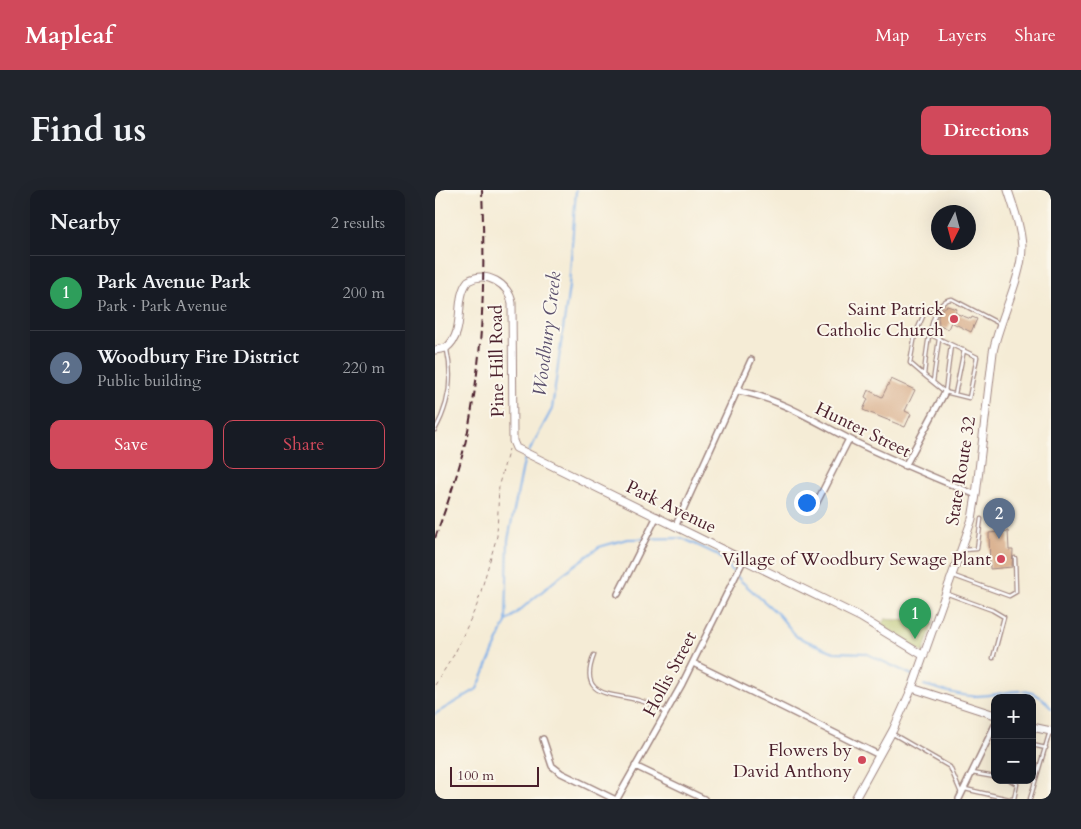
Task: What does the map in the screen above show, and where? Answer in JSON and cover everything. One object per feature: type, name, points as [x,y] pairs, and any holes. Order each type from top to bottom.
[{"type":"main road","name":"State Route 32","points":[[855,799],[892,733],[912,688],[953,575],[977,495],[993,352],[999,324],[1014,283],[1022,248],[1019,225],[1008,190]]},
{"type":"main road","name":"Pine Hill Road","points":[[446,348],[455,336],[463,292],[468,281],[475,278],[486,279],[505,286],[509,291],[512,303],[513,441]]},
{"type":"main road","points":[[435,350],[446,348]]},
{"type":"main road","name":"Park Avenue","points":[[513,441],[521,452],[657,516],[863,618],[924,656]]},
{"type":"main road","points":[[912,688],[991,713]]},
{"type":"main road","points":[[1036,728],[1051,731]]},
{"type":"street","points":[[675,525],[751,360]]},
{"type":"street","name":"Hunter Street","points":[[738,390],[758,395],[905,466],[977,495]]},
{"type":"street","points":[[905,466],[945,392]]},
{"type":"street","points":[[816,504],[849,439]]},
{"type":"street","points":[[618,594],[657,516]]},
{"type":"street","name":"Hollis Street","points":[[616,799],[693,663],[739,574],[744,559]]},
{"type":"street","points":[[693,663],[879,755]]},
{"type":"street","points":[[961,794],[971,772],[991,738]]},
{"type":"street","points":[[543,739],[552,766],[561,773],[616,799]]},
{"type":"street","points":[[635,766],[705,799]]},
{"type":"lane","points":[[924,375],[929,334],[941,304],[946,300],[953,299],[999,324]]},
{"type":"lane","points":[[929,334],[977,356],[969,398],[945,392],[910,363],[915,335],[924,314],[927,312],[937,313]]},
{"type":"lane","points":[[933,382],[939,339]]},
{"type":"lane","points":[[945,392],[951,345]]},
{"type":"lane","points":[[435,430],[444,408],[451,378],[446,348]]},
{"type":"lane","points":[[955,394],[964,350]]},
{"type":"lane","points":[[961,550],[977,549],[981,519]]},
{"type":"lane","points":[[953,575],[1009,596],[1016,592],[1017,587],[1015,558]]},
{"type":"lane","points":[[946,593],[992,610],[1004,618],[993,658]]},
{"type":"lane","points":[[594,655],[589,673],[590,680],[601,693],[645,702],[666,712]]},
{"type":"lane","points":[[1030,799],[1051,731]]},
{"type":"lane","points":[[892,733],[906,739],[950,767],[961,794],[1014,799],[1017,784]]},
{"type":"lane","points":[[1036,746],[1046,748]]},
{"type":"lane","points":[[971,772],[991,776]]},
{"type":"path","points":[[435,685],[455,653],[477,604],[497,536],[499,484],[506,454],[513,441]]},
{"type":"green space","points":[[885,619],[933,623],[923,653],[881,625]]},
{"type":"building","name":"Saint Patrick Catholic Church","points":[[947,306],[957,309],[955,313],[971,319],[972,317],[977,319],[971,332],[951,322],[948,329],[939,326],[938,317],[941,310]]},
{"type":"building","points":[[891,379],[915,390],[905,411],[911,414],[905,427],[863,410],[868,399],[865,397],[868,390],[882,397]]},
{"type":"building","points":[[1008,531],[1009,550],[1013,550],[1012,567],[990,569],[989,533]]},
{"type":"waterway","name":"Woodbury Creek","points":[[435,714],[477,689],[506,622],[508,540],[524,461],[552,409],[569,286],[576,190]]},
{"type":"waterway","points":[[507,621],[564,573],[599,547],[627,539],[682,538],[716,554],[740,580],[778,614],[797,637],[834,652],[865,653],[912,675]]},
{"type":"waterway","points":[[924,685],[967,696],[985,696],[1025,691],[1043,699],[1051,708]]},
{"type":"railway","points":[[435,538],[463,454],[474,396],[482,308],[482,190]]},
{"type":"place","name":"Saint Patrick Catholic Church","points":[[954,319]]},
{"type":"place","name":"Woodbury Fire District","points":[[999,539]]},
{"type":"place","name":"Village of Woodbury Sewage Plant","points":[[1001,559]]},
{"type":"place","name":"Park Avenue Park","points":[[915,639]]},
{"type":"place","name":"Flowers by David Anthony","points":[[862,760]]}]
